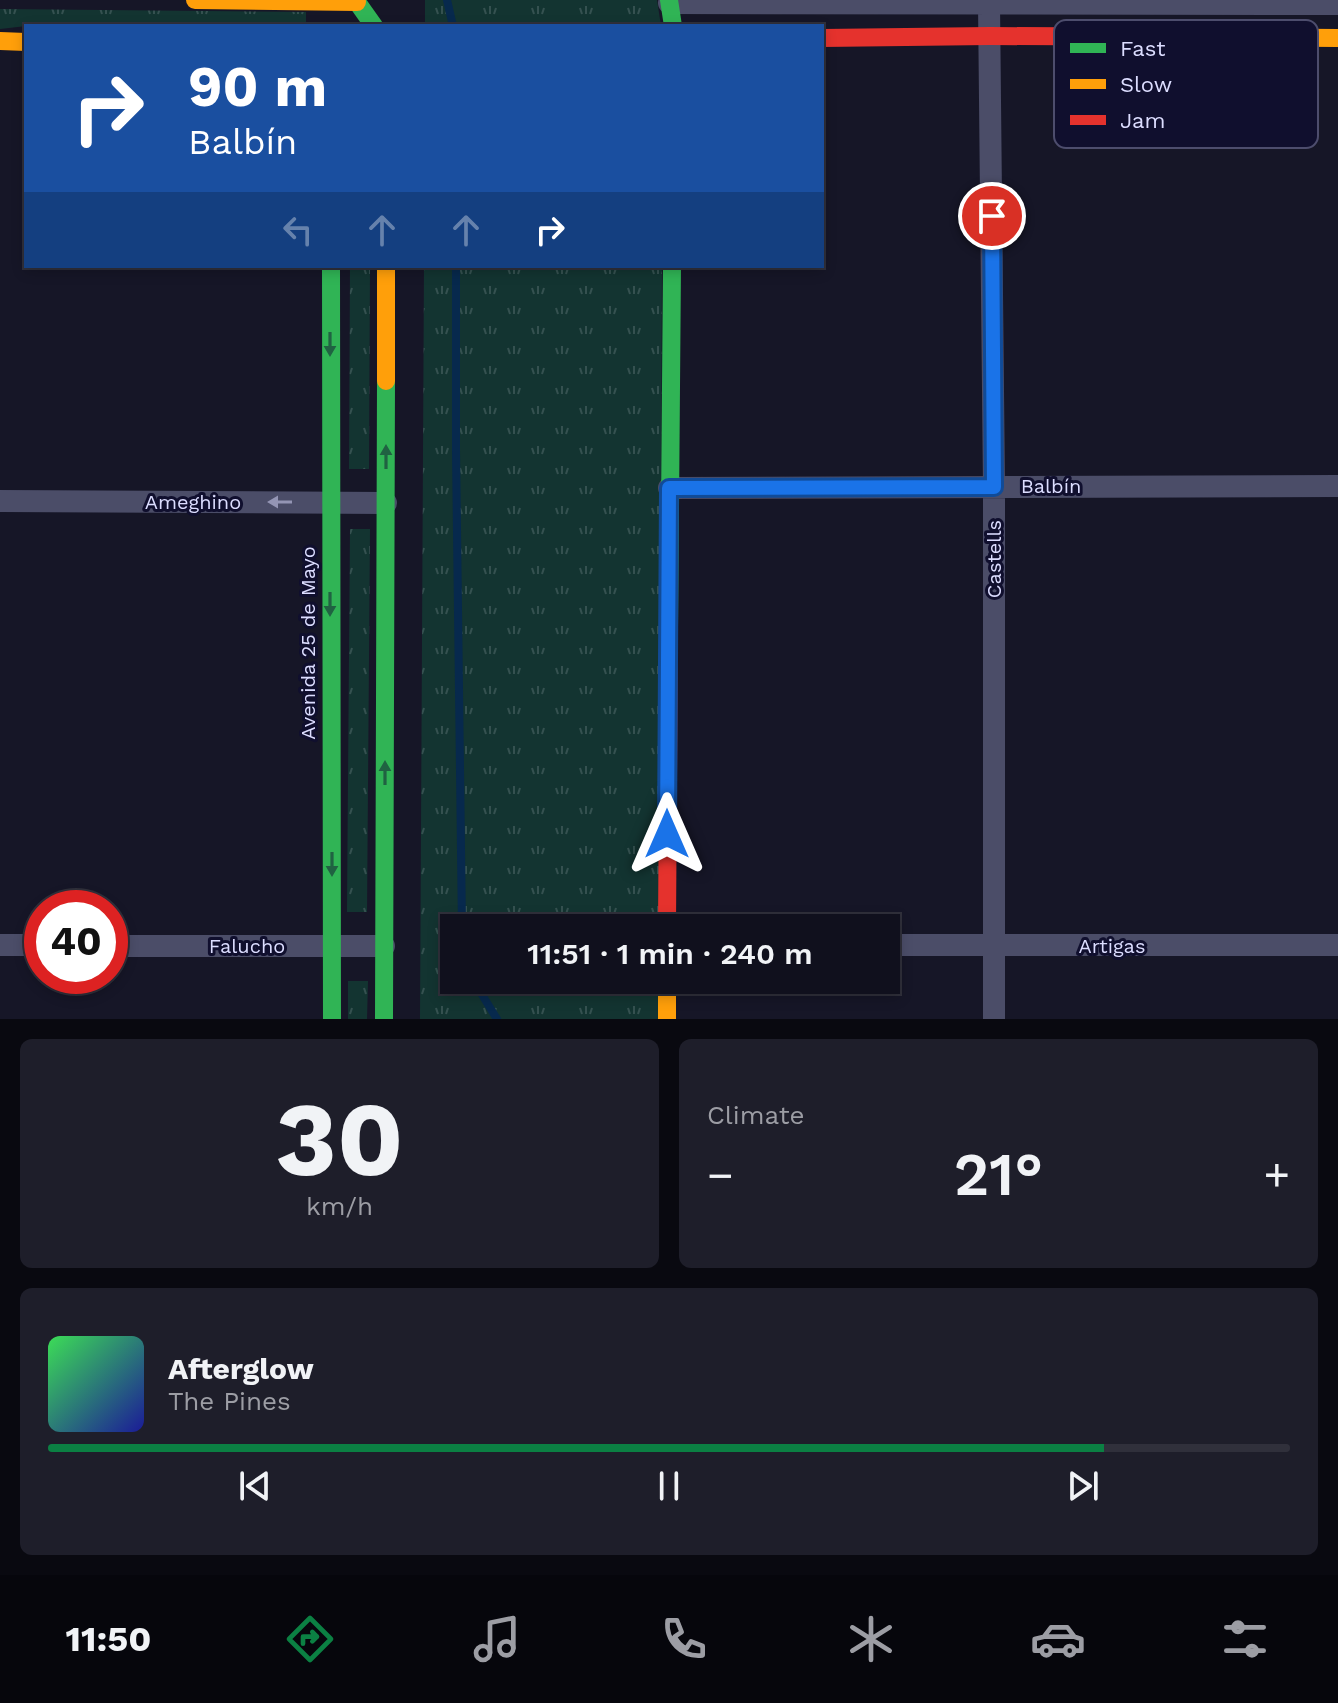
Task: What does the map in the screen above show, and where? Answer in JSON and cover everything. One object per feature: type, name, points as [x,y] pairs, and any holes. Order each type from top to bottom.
[{"type":"street","points":[[195,0],[354,5],[372,24]]},
{"type":"street","points":[[673,24],[669,1],[1338,4]]},
{"type":"street","name":"Castells","points":[[989,3],[994,487],[994,1019]]},
{"type":"street","points":[[824,38],[1054,36]]},
{"type":"street","points":[[1318,38],[1338,38]]},
{"type":"street","points":[[0,41],[24,42]]},
{"type":"street","name":"Avenida 25 de Mayo","points":[[331,268],[332,1019]]},
{"type":"street","points":[[384,1019],[386,268]]},
{"type":"street","points":[[667,914],[672,268]]},
{"type":"street","name":"Balbín","points":[[669,488],[1338,486]]},
{"type":"street","name":"Ameghino","points":[[0,501],[386,503]]},
{"type":"street","points":[[0,945],[24,945]]},
{"type":"street","name":"Artigas","points":[[900,945],[1338,945]]},
{"type":"street","name":"Falucho","points":[[128,946],[384,946]]},
{"type":"street","points":[[667,994],[667,1019]]},
{"type":"green space","points":[[425,0],[657,0],[661,24],[425,24]]},
{"type":"green space","points":[[0,9],[306,12],[306,24],[24,24],[0,29]]},
{"type":"green space","points":[[350,268],[370,268],[369,469],[349,469]]},
{"type":"green space","points":[[424,268],[662,268],[659,914],[440,914],[440,994],[658,994],[658,1019],[420,1019]]},
{"type":"green space","points":[[350,529],[370,529],[367,912],[347,912]]},
{"type":"green space","points":[[348,981],[368,981],[367,1019],[348,1019]]},
{"type":"waterway","points":[[447,0],[453,24]]},
{"type":"waterway","points":[[456,268],[462,914]]},
{"type":"waterway","points":[[482,994],[497,1019]]},
{"type":"traffic: fast","points":[[669,0],[673,24]]},
{"type":"traffic: fast","points":[[357,2],[373,24]]},
{"type":"traffic: fast","points":[[331,268],[332,1019]]},
{"type":"traffic: fast","points":[[669,629],[672,268]]},
{"type":"traffic: fast","points":[[384,1019],[386,381]]},
{"type":"traffic: slow","points":[[195,0],[357,2]]},
{"type":"traffic: slow","points":[[1318,38],[1338,38]]},
{"type":"traffic: slow","points":[[0,41],[24,42]]},
{"type":"traffic: slow","points":[[386,268],[386,381]]},
{"type":"traffic: slow","points":[[667,994],[667,1019]]},
{"type":"traffic: jam","points":[[824,38],[1054,36]]},
{"type":"traffic: jam","points":[[667,914],[669,629]]},
{"type":"route","points":[[667,834],[669,488],[994,487],[992,216]]}]
